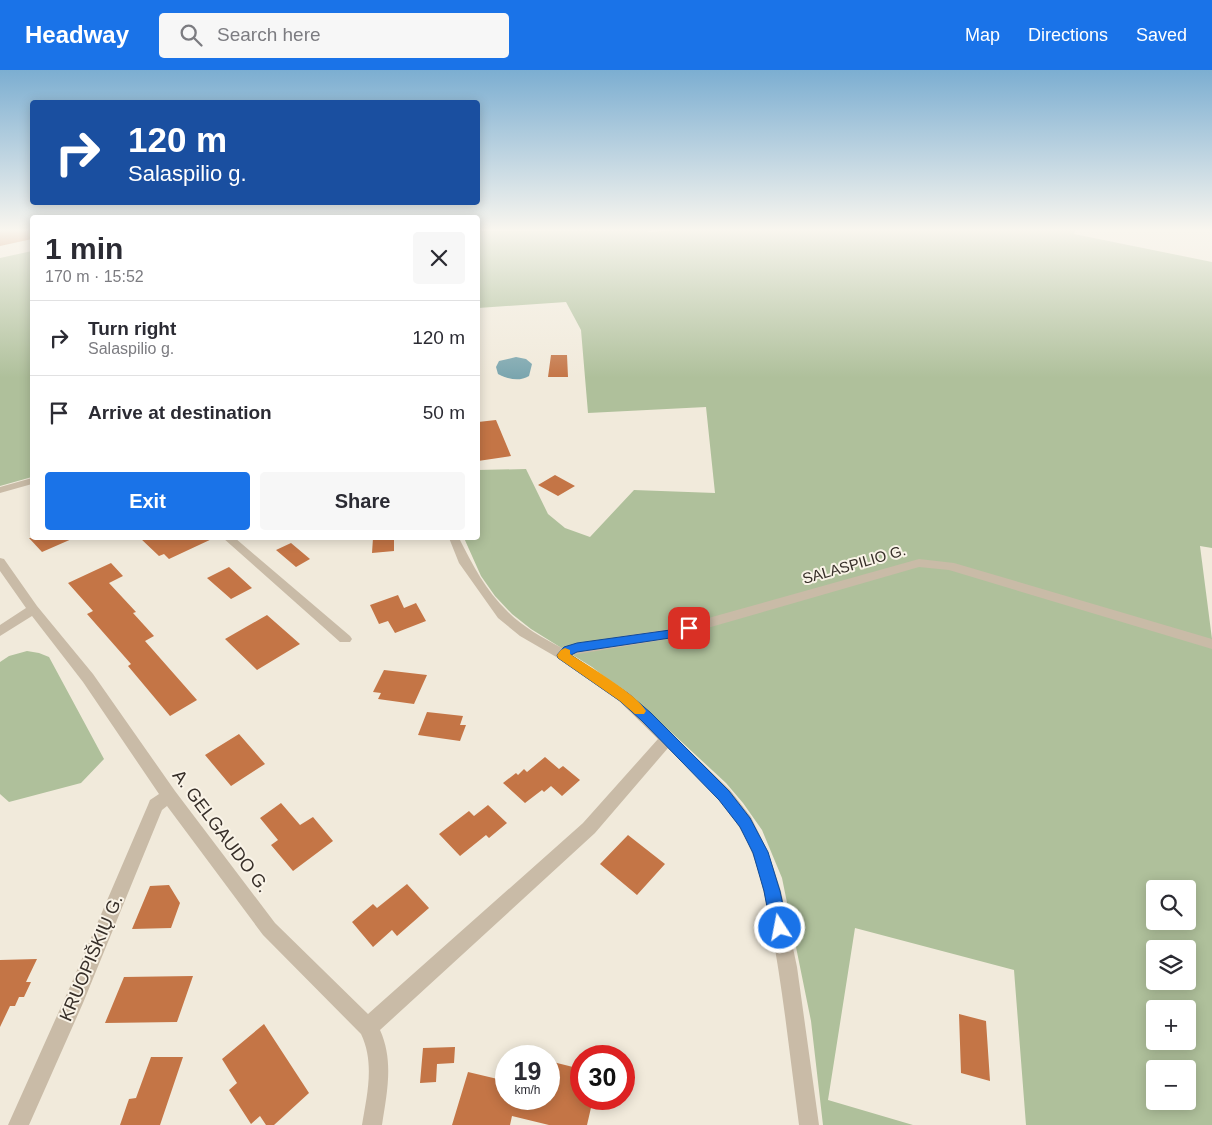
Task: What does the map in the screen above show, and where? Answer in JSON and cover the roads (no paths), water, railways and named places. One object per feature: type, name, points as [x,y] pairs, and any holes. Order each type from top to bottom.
[{"type":"street","points":[[0,490],[30,482]]},
{"type":"street","points":[[230,540],[344,639]]},
{"type":"street","points":[[455,540],[465,563],[503,615],[525,633],[563,655],[624,697],[668,738],[724,795],[745,822],[760,852],[772,891],[788,967],[809,1125]]},
{"type":"street","name":"A. GELGAUDO G.","points":[[0,562],[33,610],[88,678],[169,796],[269,929],[368,1027],[375,1039],[380,1066],[372,1125]]},
{"type":"street","name":"SALASPILIO G.","points":[[563,655],[568,650],[577,648],[670,634],[919,563],[950,566],[1212,644]]},
{"type":"street","points":[[0,631],[17,618],[33,610]]},
{"type":"street","points":[[368,1027],[589,828],[668,738]]},
{"type":"street","name":"KRUOPIŠKIŲ G.","points":[[18,1125],[76,996],[156,805],[169,796]]},
{"type":"water","points":[[516,357],[526,359],[532,364],[529,376],[514,379],[498,374],[496,367],[499,361]]}]
